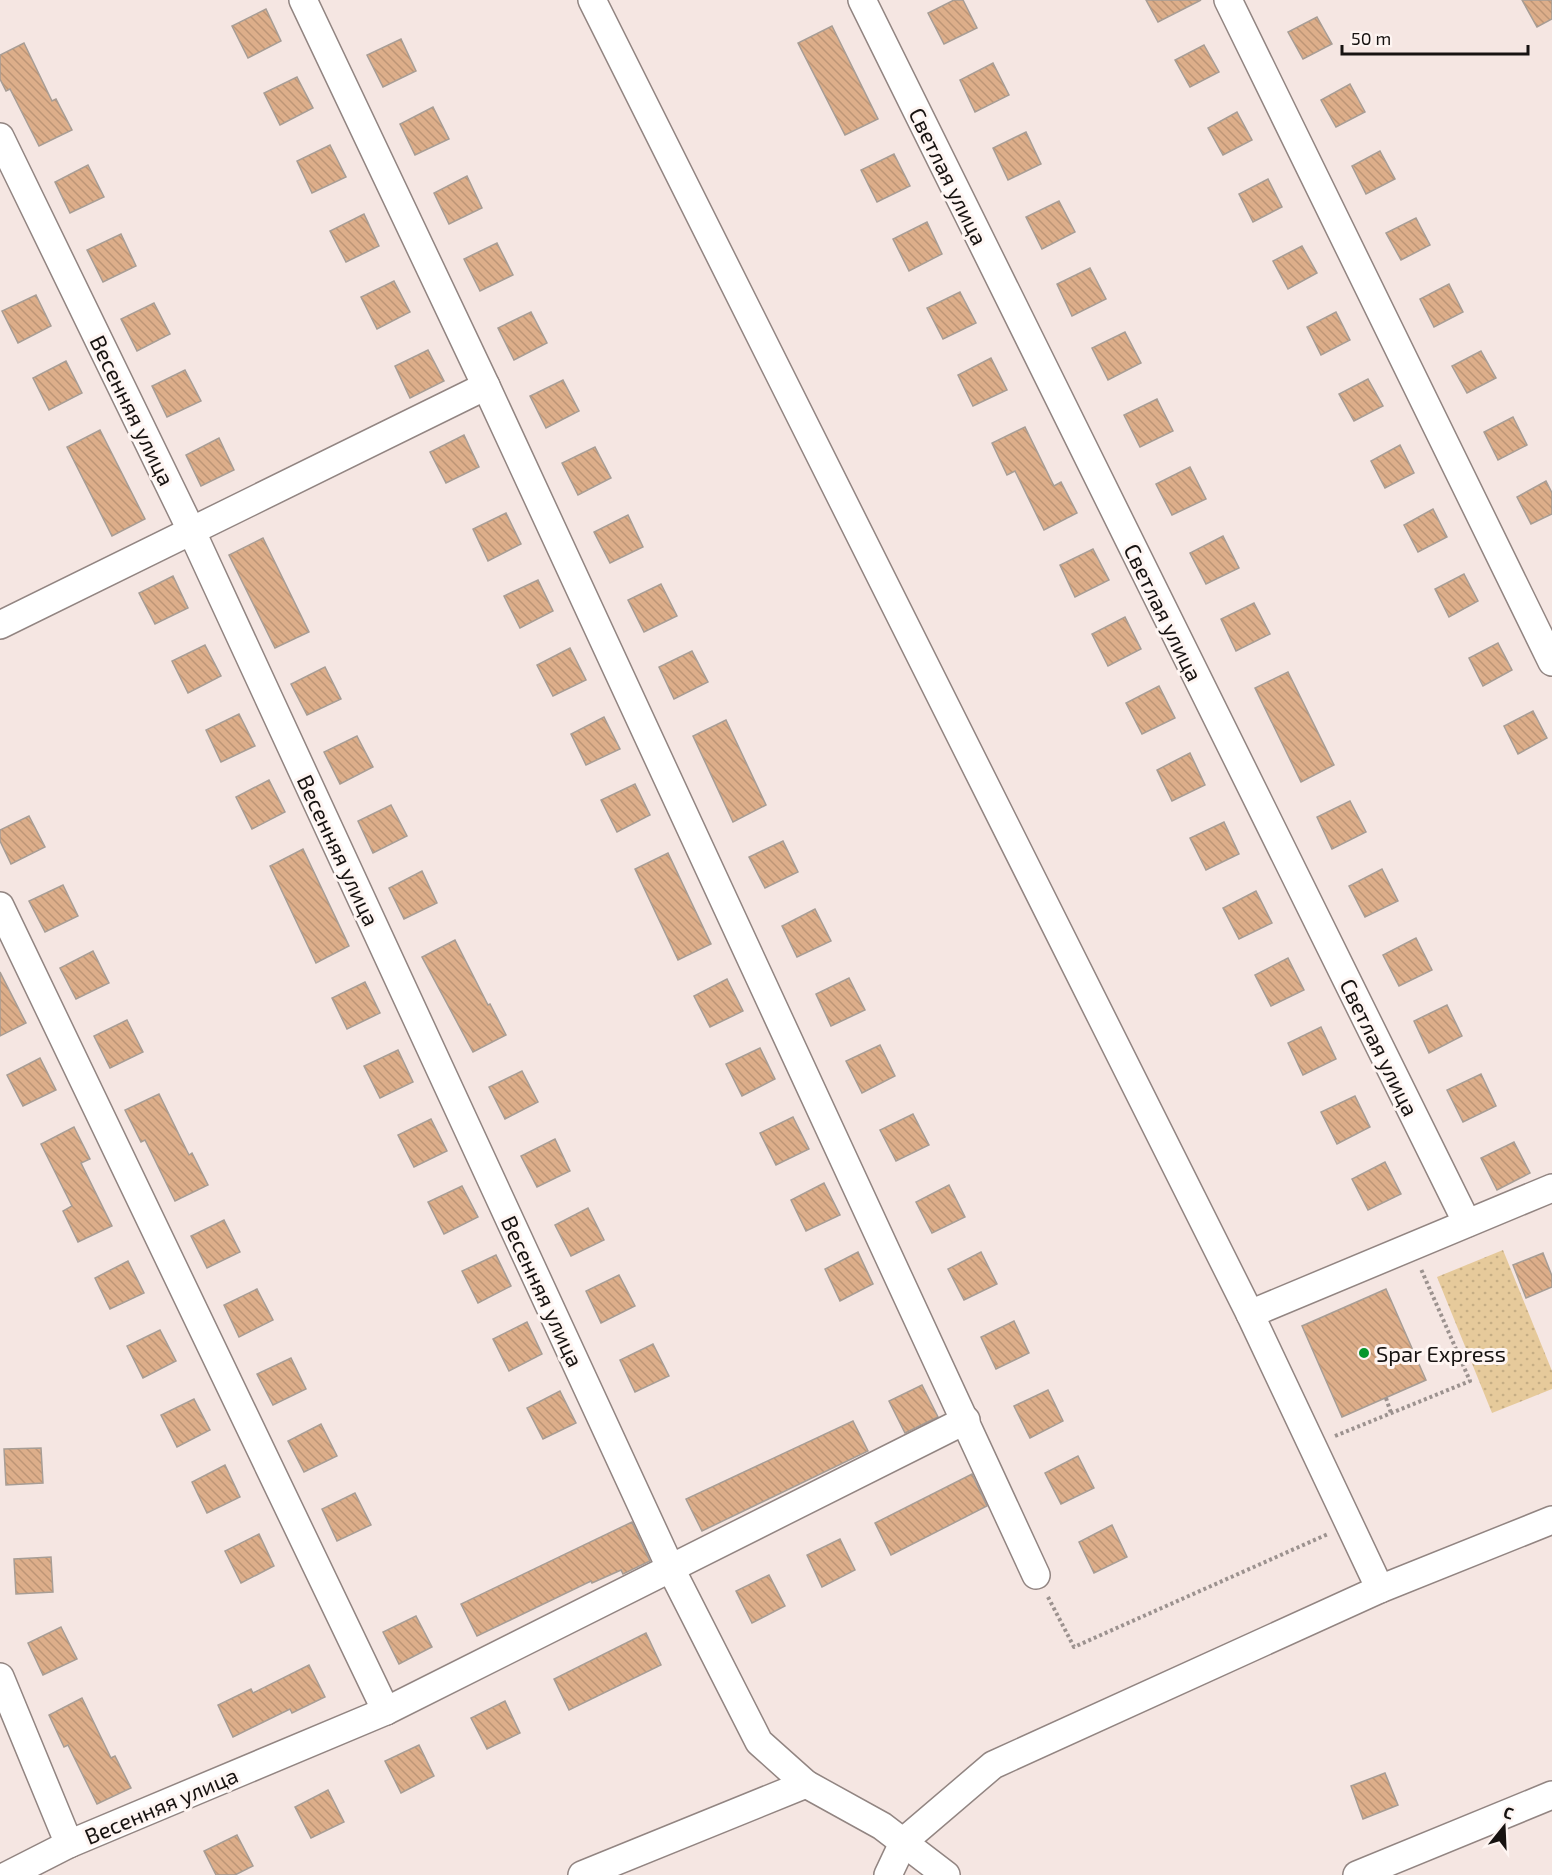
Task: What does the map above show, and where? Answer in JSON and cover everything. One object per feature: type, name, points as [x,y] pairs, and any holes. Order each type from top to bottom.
[{"type":"street","points":[[303,0],[486,386],[1036,1575]]},
{"type":"street","points":[[592,0],[1250,1314],[1380,1589]]},
{"type":"street","name":"Светлая улица","points":[[862,0],[1467,1223]]},
{"type":"street","points":[[1228,0],[1552,662]]},
{"type":"street","name":"Весенняя улица","points":[[0,137],[192,532],[670,1567]]},
{"type":"street","points":[[0,625],[486,386]]},
{"type":"street","points":[[0,906],[386,1711]]},
{"type":"street","points":[[1250,1314],[1552,1188]]},
{"type":"street","name":"Весенняя улица","points":[[0,1677],[69,1844],[386,1711],[966,1420]]},
{"type":"street","points":[[888,1875],[904,1841],[993,1765],[1380,1589],[1508,1526],[1552,1520]]},
{"type":"street","points":[[670,1567],[759,1742],[806,1784],[882,1826],[946,1875]]},
{"type":"street","points":[[582,1875],[806,1784]]},
{"type":"street","points":[[1357,1875],[1552,1795]]},
{"type":"street","points":[[8,1875],[69,1844]]},
{"type":"path","points":[[1312,1445],[1470,1381],[1411,1246]]},
{"type":"path","points":[[1386,1398],[1391,1413]]},
{"type":"path","points":[[1036,1575],[1074,1647],[1349,1524]]},
{"type":"shaded area","points":[[1503,1250],[1552,1371],[1552,1389],[1492,1413],[1437,1277]]},
{"type":"building","points":[[954,0],[963,0],[977,28],[944,44],[928,13]]},
{"type":"building","points":[[1146,0],[1201,0],[1158,22]]},
{"type":"building","points":[[1522,0],[1552,0],[1552,19],[1537,27]]},
{"type":"building","points":[[266,9],[281,41],[248,58],[232,26]]},
{"type":"building","points":[[1317,17],[1332,44],[1303,59],[1288,32]]},
{"type":"building","points":[[832,26],[878,119],[845,135],[798,43]]},
{"type":"building","points":[[401,39],[416,71],[383,87],[367,55]]},
{"type":"building","points":[[24,43],[52,101],[56,99],[72,130],[39,146],[10,89],[6,91],[0,79],[0,55]]},
{"type":"building","points":[[1204,45],[1219,72],[1190,87],[1175,60]]},
{"type":"building","points":[[993,63],[1009,95],[975,112],[960,80]]},
{"type":"building","points":[[297,77],[313,108],[280,125],[264,93]]},
{"type":"building","points":[[1350,84],[1365,112],[1336,127],[1321,100]]},
{"type":"building","points":[[433,107],[449,139],[415,155],[400,124]]},
{"type":"building","points":[[1237,112],[1252,140],[1223,155],[1208,128]]},
{"type":"building","points":[[1026,132],[1041,164],[1008,180],[993,148]]},
{"type":"building","points":[[330,145],[346,177],[312,193],[297,161]]},
{"type":"building","points":[[1380,151],[1395,179],[1366,194],[1352,166]]},
{"type":"building","points":[[894,154],[910,186],[877,202],[861,170]]},
{"type":"building","points":[[88,165],[104,197],[70,213],[55,182]]},
{"type":"building","points":[[467,176],[482,208],[449,224],[434,193]]},
{"type":"building","points":[[1268,179],[1282,207],[1253,222],[1239,194]]},
{"type":"building","points":[[1059,201],[1075,232],[1042,249],[1026,217]]},
{"type":"building","points":[[364,214],[379,246],[346,262],[330,231]]},
{"type":"building","points":[[1416,218],[1430,245],[1401,260],[1386,233]]},
{"type":"building","points":[[927,222],[942,254],[909,271],[893,239]]},
{"type":"building","points":[[121,234],[136,266],[103,282],[87,250]]},
{"type":"building","points":[[497,243],[513,275],[480,291],[464,259]]},
{"type":"building","points":[[1302,246],[1317,273],[1288,289],[1273,261]]},
{"type":"building","points":[[1090,268],[1106,299],[1072,316],[1057,284]]},
{"type":"building","points":[[394,281],[410,312],[377,329],[361,297]]},
{"type":"building","points":[[1449,284],[1463,312],[1434,327],[1420,299]]},
{"type":"building","points":[[960,292],[976,323],[943,339],[927,308]]},
{"type":"building","points":[[36,295],[51,326],[18,343],[2,311]]},
{"type":"building","points":[[154,303],[170,334],[137,351],[121,319]]},
{"type":"building","points":[[531,312],[547,343],[514,360],[498,328]]},
{"type":"building","points":[[1336,312],[1350,340],[1321,355],[1307,327]]},
{"type":"building","points":[[1125,332],[1141,363],[1108,380],[1092,348]]},
{"type":"building","points":[[428,350],[444,381],[410,398],[395,366]]},
{"type":"building","points":[[1481,351],[1496,378],[1467,393],[1452,366]]},
{"type":"building","points":[[991,358],[1007,390],[973,406],[958,375]]},
{"type":"building","points":[[66,361],[82,393],[49,410],[33,378]]},
{"type":"building","points":[[185,370],[201,401],[167,417],[152,386]]},
{"type":"building","points":[[1368,379],[1383,406],[1354,421],[1339,394]]},
{"type":"building","points":[[563,380],[579,411],[546,428],[530,396]]},
{"type":"building","points":[[1157,399],[1173,431],[1140,447],[1124,415]]},
{"type":"building","points":[[1513,417],[1527,445],[1498,460],[1484,432]]},
{"type":"building","points":[[1025,427],[1054,486],[1061,482],[1077,513],[1044,530],[1015,471],[1007,475],[992,443]]},
{"type":"building","points":[[100,430],[145,519],[112,536],[67,447]]},
{"type":"building","points":[[464,435],[479,467],[446,483],[430,452]]},
{"type":"building","points":[[219,438],[234,470],[201,486],[186,455]]},
{"type":"building","points":[[1400,445],[1414,473],[1385,488],[1371,461]]},
{"type":"building","points":[[595,447],[611,478],[578,495],[562,463]]},
{"type":"building","points":[[1190,467],[1206,499],[1172,515],[1156,484]]},
{"type":"building","points":[[1546,481],[1552,493],[1552,514],[1531,524],[1517,497]]},
{"type":"building","points":[[1433,509],[1447,537],[1418,552],[1404,525]]},
{"type":"building","points":[[506,513],[521,544],[488,561],[473,529]]},
{"type":"building","points":[[628,515],[643,547],[610,563],[594,532]]},
{"type":"building","points":[[1223,536],[1239,568],[1206,584],[1190,553]]},
{"type":"building","points":[[263,538],[309,632],[275,648],[229,555]]},
{"type":"building","points":[[1093,549],[1109,580],[1075,597],[1060,565]]},
{"type":"building","points":[[1464,574],[1478,601],[1449,617],[1435,589]]},
{"type":"building","points":[[173,576],[188,608],[155,624],[139,593]]},
{"type":"building","points":[[538,580],[553,611],[520,628],[504,596]]},
{"type":"building","points":[[661,584],[677,616],[644,632],[628,600]]},
{"type":"building","points":[[1254,603],[1270,634],[1236,651],[1221,619]]},
{"type":"building","points":[[1125,617],[1141,649],[1108,666],[1092,634]]},
{"type":"building","points":[[1498,643],[1512,670],[1483,686],[1469,658]]},
{"type":"building","points":[[205,645],[221,676],[188,693],[172,661]]},
{"type":"building","points":[[570,648],[586,680],[553,696],[537,665]]},
{"type":"building","points":[[692,651],[708,682],[674,699],[659,667]]},
{"type":"building","points":[[325,667],[341,699],[307,715],[291,684]]},
{"type":"building","points":[[1288,672],[1334,765],[1301,782],[1255,688]]},
{"type":"building","points":[[1159,686],[1175,718],[1142,734],[1126,703]]},
{"type":"building","points":[[1533,711],[1547,738],[1518,754],[1504,726]]},
{"type":"building","points":[[239,714],[255,746],[221,762],[206,730]]},
{"type":"building","points":[[604,717],[620,749],[586,765],[571,734]]},
{"type":"building","points":[[726,720],[766,805],[733,822],[693,736]]},
{"type":"building","points":[[357,736],[373,767],[340,784],[324,752]]},
{"type":"building","points":[[1190,753],[1205,785],[1172,801],[1157,770]]},
{"type":"building","points":[[269,780],[285,812],[252,829],[236,797]]},
{"type":"building","points":[[635,784],[650,815],[617,832],[601,800]]},
{"type":"building","points":[[1350,801],[1366,832],[1332,849],[1317,817]]},
{"type":"building","points":[[391,805],[407,836],[373,853],[358,821]]},
{"type":"building","points":[[29,816],[45,847],[11,864],[0,841],[0,830]]},
{"type":"building","points":[[1224,822],[1239,854],[1206,870],[1190,838]]},
{"type":"building","points":[[783,841],[798,872],[765,888],[749,857]]},
{"type":"building","points":[[303,849],[349,946],[316,963],[270,866]]},
{"type":"building","points":[[668,853],[711,944],[678,960],[635,869]]},
{"type":"building","points":[[1382,869],[1398,901],[1365,917],[1349,886]]},
{"type":"building","points":[[422,871],[437,903],[404,919],[389,888]]},
{"type":"building","points":[[63,885],[78,916],[45,932],[29,901]]},
{"type":"building","points":[[1256,891],[1272,923],[1239,939],[1223,908]]},
{"type":"building","points":[[815,909],[831,941],[797,957],[782,926]]},
{"type":"building","points":[[1416,938],[1432,970],[1399,986],[1383,955]]},
{"type":"building","points":[[455,940],[506,1035],[473,1052],[422,957]]},
{"type":"building","points":[[93,951],[109,983],[76,999],[60,968]]},
{"type":"building","points":[[1288,958],[1304,990],[1271,1006],[1255,975]]},
{"type":"building","points":[[0,972],[26,1023],[0,1036]]},
{"type":"building","points":[[849,978],[865,1010],[831,1026],[816,994]]},
{"type":"building","points":[[727,979],[743,1011],[710,1027],[694,996]]},
{"type":"building","points":[[365,982],[380,1013],[347,1029],[332,998]]},
{"type":"building","points":[[1447,1005],[1462,1036],[1429,1053],[1414,1021]]},
{"type":"building","points":[[127,1020],[143,1052],[110,1068],[94,1036]]},
{"type":"building","points":[[1321,1027],[1336,1059],[1303,1075],[1288,1043]]},
{"type":"building","points":[[880,1045],[895,1076],[862,1093],[846,1061]]},
{"type":"building","points":[[760,1048],[775,1079],[742,1096],[726,1064]]},
{"type":"building","points":[[398,1050],[413,1082],[380,1098],[364,1066]]},
{"type":"building","points":[[40,1058],[56,1090],[23,1106],[7,1075]]},
{"type":"building","points":[[522,1071],[538,1102],[505,1119],[489,1087]]},
{"type":"building","points":[[1481,1074],[1496,1106],[1463,1122],[1447,1090]]},
{"type":"building","points":[[159,1094],[189,1155],[192,1153],[208,1185],[175,1201],[145,1140],[141,1142],[125,1110]]},
{"type":"building","points":[[1355,1096],[1370,1127],[1337,1144],[1321,1112]]},
{"type":"building","points":[[913,1114],[929,1145],[896,1161],[880,1130]]},
{"type":"building","points":[[793,1117],[809,1149],[776,1165],[760,1133]]},
{"type":"building","points":[[431,1119],[447,1151],[414,1167],[398,1135]]},
{"type":"building","points":[[74,1127],[90,1159],[81,1163],[112,1226],[78,1242],[63,1211],[72,1206],[41,1144]]},
{"type":"building","points":[[555,1139],[570,1171],[537,1187],[521,1156]]},
{"type":"building","points":[[1514,1142],[1530,1173],[1497,1190],[1481,1158]]},
{"type":"building","points":[[1385,1162],[1401,1194],[1368,1210],[1352,1179]]},
{"type":"building","points":[[824,1183],[840,1215],[806,1231],[791,1200]]},
{"type":"building","points":[[949,1185],[965,1217],[932,1233],[916,1202]]},
{"type":"building","points":[[462,1186],[478,1217],[444,1234],[428,1202]]},
{"type":"building","points":[[588,1208],[604,1240],[571,1256],[555,1225]]},
{"type":"building","points":[[224,1220],[240,1252],[207,1268],[191,1236]]},
{"type":"building","points":[[858,1252],[873,1284],[840,1301],[825,1269]]},
{"type":"building","points":[[981,1252],[997,1284],[964,1300],[948,1269]]},
{"type":"building","points":[[1543,1253],[1552,1276],[1552,1287],[1526,1298],[1513,1265]]},
{"type":"building","points":[[496,1255],[511,1286],[478,1303],[462,1271]]},
{"type":"building","points":[[128,1261],[144,1293],[110,1309],[95,1278]]},
{"type":"building","points":[[619,1275],[635,1306],[601,1323],[586,1291]]},
{"type":"building","points":[[257,1289],[273,1320],[239,1337],[224,1305]]},
{"type":"building","name":"Spar Express","points":[[1386,1289],[1426,1380],[1342,1417],[1302,1326]]},
{"type":"building","points":[[1014,1321],[1029,1353],[996,1369],[981,1337]]},
{"type":"building","points":[[527,1322],[542,1354],[509,1371],[493,1339]]},
{"type":"building","points":[[160,1330],[176,1361],[143,1378],[127,1346]]},
{"type":"building","points":[[653,1344],[669,1376],[635,1392],[620,1360]]},
{"type":"building","points":[[291,1358],[306,1389],[273,1405],[257,1374]]},
{"type":"building","points":[[922,1385],[938,1417],[905,1433],[889,1401]]},
{"type":"building","points":[[1048,1390],[1063,1421],[1030,1438],[1014,1406]]},
{"type":"building","points":[[560,1391],[576,1423],[543,1439],[527,1408]]},
{"type":"building","points":[[194,1399],[210,1430],[177,1447],[161,1415]]},
{"type":"building","points":[[853,1421],[868,1451],[702,1531],[686,1499]]},
{"type":"building","points":[[321,1424],[337,1456],[304,1472],[288,1441]]},
{"type":"building","points":[[41,1448],[43,1483],[6,1485],[4,1449]]},
{"type":"building","points":[[1078,1456],[1094,1488],[1061,1504],[1045,1473]]},
{"type":"building","points":[[225,1465],[240,1497],[207,1513],[192,1482]]},
{"type":"building","points":[[972,1474],[987,1506],[891,1555],[875,1523]]},
{"type":"building","points":[[355,1493],[371,1525],[337,1541],[322,1509]]},
{"type":"building","points":[[632,1522],[650,1561],[623,1574],[621,1570],[592,1583],[591,1581],[477,1636],[461,1604]]},
{"type":"building","points":[[1112,1525],[1127,1557],[1094,1573],[1079,1542]]},
{"type":"building","points":[[259,1534],[274,1566],[241,1583],[225,1551]]},
{"type":"building","points":[[840,1539],[855,1570],[822,1587],[807,1555]]},
{"type":"building","points":[[51,1557],[53,1592],[16,1594],[14,1559]]},
{"type":"building","points":[[769,1575],[785,1606],[752,1623],[736,1591]]},
{"type":"building","points":[[416,1616],[432,1647],[399,1664],[383,1632]]},
{"type":"building","points":[[61,1627],[77,1659],[43,1675],[28,1643]]},
{"type":"building","points":[[646,1633],[661,1665],[569,1710],[554,1679]]},
{"type":"building","points":[[309,1665],[325,1697],[292,1713],[290,1709],[233,1737],[218,1705],[251,1689],[253,1693]]},
{"type":"building","points":[[82,1698],[111,1758],[115,1756],[131,1788],[97,1804],[68,1745],[64,1747],[49,1715]]},
{"type":"building","points":[[505,1701],[520,1733],[487,1749],[471,1718]]},
{"type":"building","points":[[419,1745],[434,1776],[401,1793],[385,1761]]},
{"type":"building","points":[[1385,1773],[1398,1805],[1363,1819],[1351,1786]]},
{"type":"building","points":[[328,1790],[344,1822],[311,1838],[295,1807]]},
{"type":"building","points":[[237,1835],[253,1866],[235,1875],[216,1875],[204,1851]]},
{"type":"place","name":"Spar Express","points":[[1364,1353]]}]
